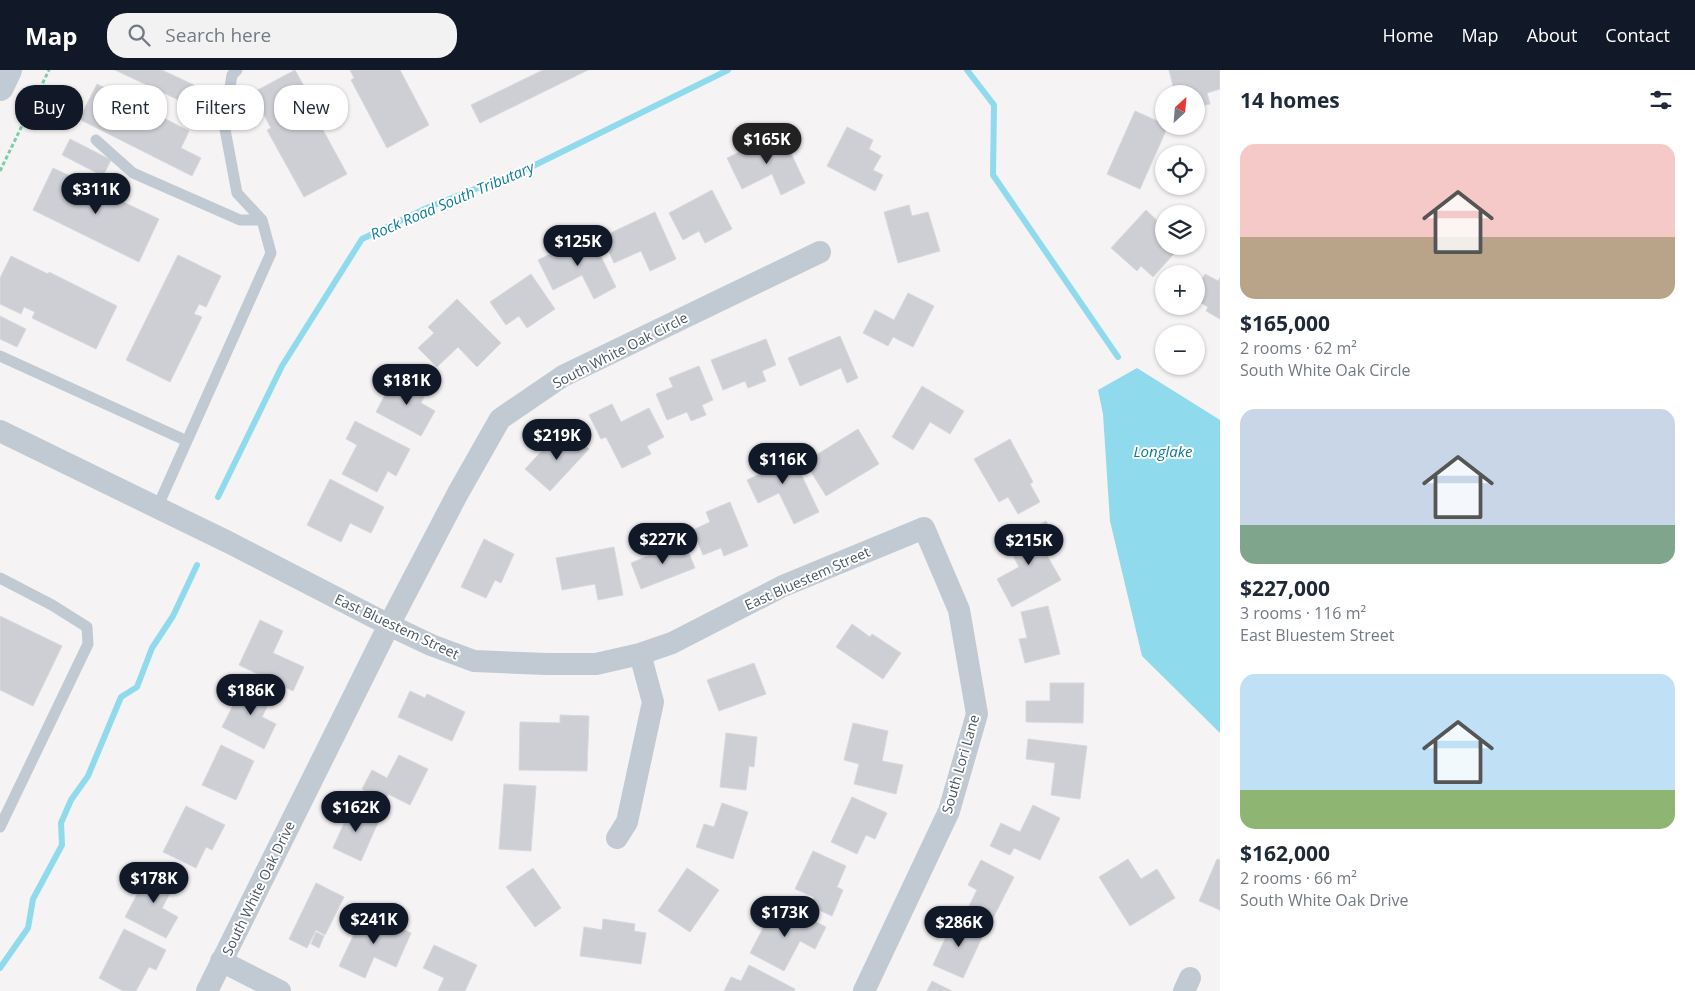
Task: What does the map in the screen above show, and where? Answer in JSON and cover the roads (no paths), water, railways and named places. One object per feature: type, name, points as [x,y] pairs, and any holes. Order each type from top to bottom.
[{"type":"main road","points":[[0,87],[8,70]]},
{"type":"street","name":"South White Oak Circle","points":[[389,625],[458,492],[500,419],[563,376],[820,252]]},
{"type":"street","name":"East Bluestem Street","points":[[0,431],[228,542],[389,625],[431,645],[474,661],[596,664],[640,654],[672,643],[783,586],[924,528]]},
{"type":"street","name":"South Lori Lane","points":[[864,991],[949,811],[977,714],[959,610],[924,528]]},
{"type":"street","name":"South White Oak Drive","points":[[207,991],[389,625]]},
{"type":"street","points":[[617,838],[628,822],[653,702],[640,654]]},
{"type":"street","points":[[222,961],[280,991]]},
{"type":"lane","points":[[157,508],[271,253],[262,220],[237,193],[224,124],[232,75],[236,70]]},
{"type":"lane","points":[[96,140],[133,173],[240,220],[262,220]]},
{"type":"lane","points":[[0,356],[187,441]]},
{"type":"lane","points":[[0,578],[52,604],[87,627],[88,644],[0,827]]},
{"type":"water","name":"Longlake","points":[[1137,368],[1220,420],[1220,733],[1142,656],[1110,521],[1103,414],[1098,390]]},
{"type":"waterway","name":"Rock Road South Tributary","points":[[218,497],[282,366],[362,239],[429,207],[529,168],[728,70]]},
{"type":"waterway","points":[[967,70],[994,105],[993,175],[1118,357]]},
{"type":"waterway","points":[[0,968],[28,928],[33,899],[62,845],[61,823],[71,800],[88,776],[121,697],[137,687],[152,648],[173,616],[197,565]]}]
